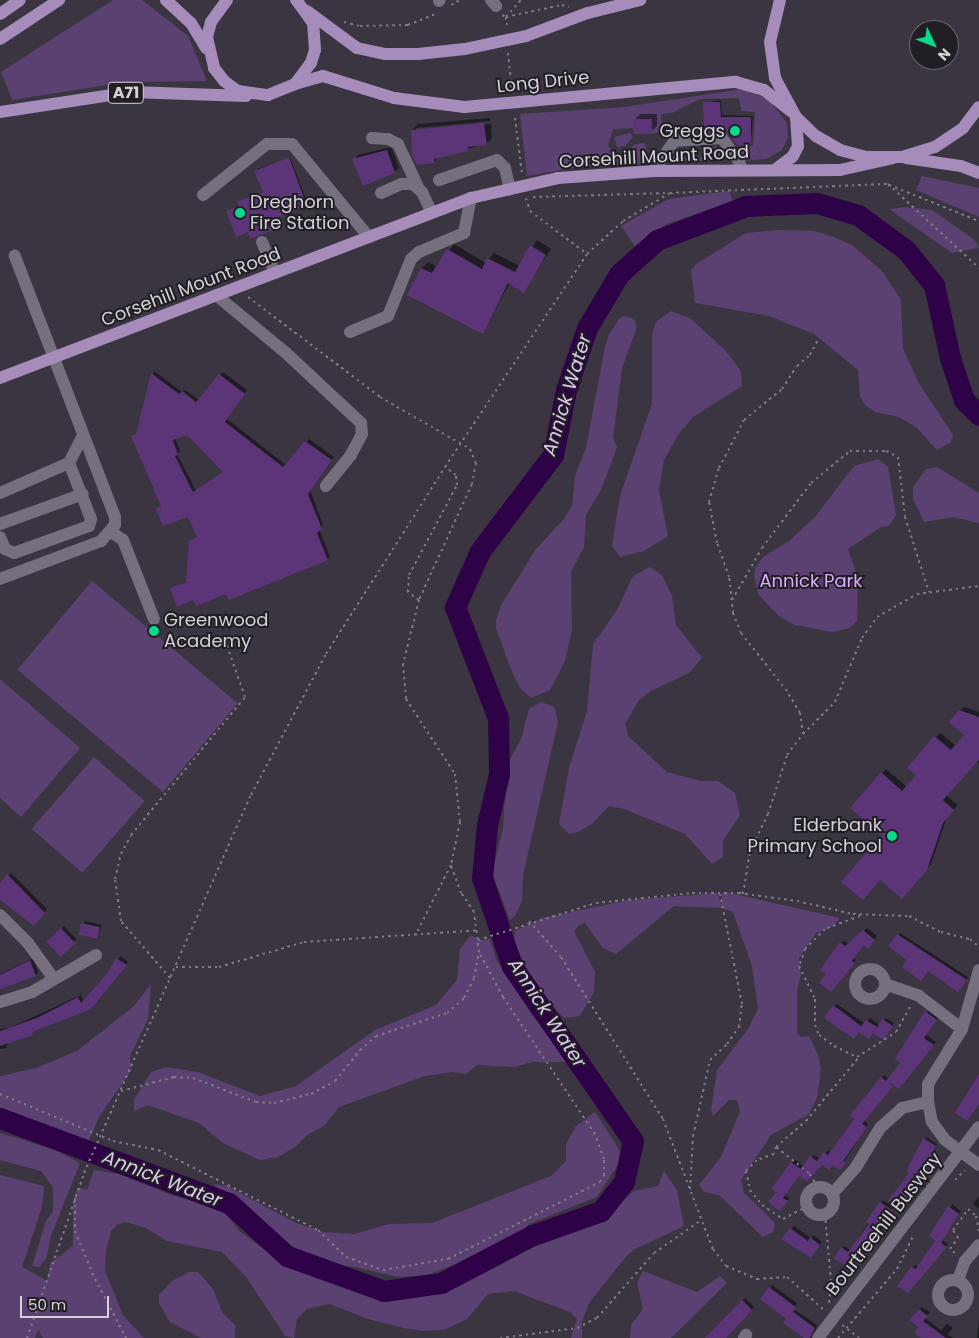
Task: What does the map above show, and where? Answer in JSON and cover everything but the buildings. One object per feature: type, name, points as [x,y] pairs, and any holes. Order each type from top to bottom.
[{"type":"main road","points":[[0,14],[20,0]]},
{"type":"main road","points":[[0,39],[59,0]]},
{"type":"main road","points":[[166,0],[192,24],[224,81],[238,90],[254,95]]},
{"type":"main road","points":[[208,52],[210,22],[227,0]]},
{"type":"main road","points":[[301,5],[347,42],[368,51],[418,54],[490,44],[526,36],[588,14],[640,0]]},
{"type":"main road","points":[[780,0],[770,42],[775,78],[794,114],[816,136],[840,150],[866,157],[898,158],[961,166],[979,173]]},
{"type":"main road","points":[[295,84],[311,63],[315,50],[316,36],[301,5]]},
{"type":"main road","name":"Long Drive","points":[[254,95],[276,94],[295,84],[324,76],[412,102],[464,107],[736,82],[764,90],[794,114]]},
{"type":"main road","name":"A71","points":[[0,112],[131,92],[254,95]]},
{"type":"main road","points":[[898,158],[935,147],[963,128],[979,107]]},
{"type":"main road","points":[[776,169],[789,160],[798,146],[794,114]]},
{"type":"main road","name":"Corsehill Mount Road","points":[[0,378],[472,198],[558,178],[654,171],[840,170],[898,158]]},
{"type":"street","points":[[372,138],[388,138],[398,144],[432,213]]},
{"type":"street","points":[[654,171],[674,141],[722,138],[739,161],[742,170]]},
{"type":"street","points":[[203,195],[267,144],[292,144],[369,237]]},
{"type":"street","points":[[438,180],[497,160],[505,168],[510,189]]},
{"type":"street","points":[[381,193],[407,183],[418,187]]},
{"type":"street","points":[[350,332],[388,316],[411,259],[419,252],[464,233],[472,198]]},
{"type":"street","points":[[262,242],[275,273]]},
{"type":"street","points":[[0,579],[101,541],[111,532],[115,517],[15,256]]},
{"type":"street","points":[[216,295],[286,353],[361,423],[362,434],[352,455],[326,486]]},
{"type":"street","points":[[0,493],[69,463],[83,436]]},
{"type":"street","points":[[0,537],[8,552],[18,552],[85,528],[91,522],[83,494],[69,463]]},
{"type":"street","points":[[0,524],[83,494]]},
{"type":"street","points":[[88,509],[108,502]]},
{"type":"street","points":[[111,532],[123,540],[154,619]]},
{"type":"street","points":[[0,915],[28,943],[54,979]]},
{"type":"street","points":[[0,1002],[32,992],[96,955]]},
{"type":"street","points":[[977,1163],[945,1140],[932,1122],[928,1102],[928,1084],[962,1029],[979,970]]},
{"type":"street","points":[[885,984],[918,996],[962,1029]]},
{"type":"street","points":[[832,1194],[856,1167],[880,1128],[902,1108],[928,1102]]},
{"type":"street","name":"Bourtreehill Busway","points":[[818,1338],[962,1152],[979,1127]]},
{"type":"street","points":[[818,1188],[825,1188],[832,1194],[834,1203],[825,1214],[815,1214],[807,1206],[808,1194],[818,1188]]},
{"type":"street","points":[[958,1280],[965,1261],[979,1245]]},
{"type":"path","points":[[342,22],[360,26],[408,25],[432,17],[460,0]]},
{"type":"path","points":[[521,0],[506,17],[562,5],[588,14]]},
{"type":"path","points":[[508,53],[512,95]]},
{"type":"path","points":[[888,184],[979,268]]},
{"type":"path","points":[[526,197],[888,184],[979,221]]},
{"type":"path","points":[[27,1338],[84,1172],[251,795],[326,654],[445,467],[587,254],[623,221],[670,193]]},
{"type":"path","points":[[236,288],[380,397],[470,449],[476,463],[472,484],[419,600],[403,664],[406,699],[455,774],[460,822],[451,866],[418,932]]},
{"type":"path","points":[[803,734],[800,713],[787,691],[741,634],[732,600],[730,577],[717,543],[709,502],[719,468],[744,420],[782,389],[797,366],[810,356],[819,337]]},
{"type":"path","points":[[732,600],[762,548],[811,483],[850,451],[886,452],[898,457],[905,517],[929,592]]},
{"type":"path","points":[[419,600],[408,592],[409,575],[456,485],[456,475],[445,467]]},
{"type":"path","points":[[742,894],[750,851],[768,814],[787,755],[803,734],[835,702],[862,638],[877,617],[894,605],[929,592],[979,586]]},
{"type":"path","points":[[171,979],[121,922],[115,879],[121,854],[130,835],[245,697],[224,637]]},
{"type":"path","points":[[120,1091],[174,1078],[193,1078],[256,1102],[274,1103],[311,1094],[335,1081],[360,1050],[376,1036],[446,1013],[464,998],[474,978],[479,952],[478,930],[474,912],[461,893],[451,866]]},
{"type":"path","points":[[690,1191],[693,1136],[710,1060],[727,1044],[739,1027],[742,1004],[720,893]]},
{"type":"path","points":[[478,940],[529,921],[596,903],[720,893],[742,894],[862,915],[909,916],[941,932],[970,939],[979,947]]},
{"type":"path","points":[[860,1055],[857,1057],[834,1046],[820,1035],[815,1025],[815,999],[798,966],[805,949],[825,929],[862,915]]},
{"type":"path","points":[[529,921],[561,956],[663,1119],[700,1221],[713,1249],[726,1266],[757,1279],[787,1277],[828,1313],[831,1281],[825,1214]]},
{"type":"path","points":[[176,967],[220,967],[304,942],[418,932],[478,930]]},
{"type":"path","points":[[0,1094],[100,1136],[158,1150],[297,1218],[318,1230],[346,1257],[383,1270],[448,1259],[600,1182],[604,1176],[604,1159],[595,1134],[503,997],[479,952]]},
{"type":"path","points":[[807,1206],[783,1219],[762,1205],[750,1190],[746,1171],[757,1160],[774,1154],[776,1147],[806,1121],[860,1055],[896,1032],[918,996]]},
{"type":"path","points":[[776,1147],[809,1173],[818,1188]]},
{"type":"path","points":[[952,1184],[977,1163]]},
{"type":"path","points":[[75,1196],[75,1231],[95,1279],[126,1338]]},
{"type":"path","points":[[965,1261],[950,1249],[958,1238],[953,1230],[968,1209],[976,1216],[979,1232]]},
{"type":"path","points":[[500,1338],[577,1328],[596,1318],[654,1253],[700,1221]]},
{"type":"path","points":[[838,1338],[896,1269],[915,1230]]},
{"type":"path","points":[[834,1318],[859,1338]]},
{"type":"green space","points":[[113,0],[142,0],[188,36],[207,81],[126,82],[12,100],[1,72]]},
{"type":"green space","points":[[742,89],[769,100],[787,123],[788,137],[782,150],[766,159],[739,161],[743,145],[753,146],[755,112],[741,111],[739,98],[700,99],[672,113],[661,114],[662,131],[652,134],[633,119],[633,128],[613,129],[608,146],[615,154],[626,153],[635,144],[645,143],[647,152],[642,164],[572,168],[527,176],[520,114],[624,107]]},
{"type":"green space","points":[[630,133],[633,137],[625,146],[617,147],[614,137]]},
{"type":"green space","points":[[666,157],[722,157],[722,161],[666,161]]},
{"type":"green space","points":[[922,176],[979,188],[979,217],[916,190]]},
{"type":"green space","points":[[729,191],[733,201],[667,224],[635,246],[621,226],[669,199]]},
{"type":"green space","points":[[905,207],[932,210],[975,240],[979,248],[952,253],[889,209]]},
{"type":"green space","points":[[776,230],[814,231],[834,237],[852,245],[882,271],[901,300],[903,348],[918,382],[953,435],[951,442],[937,450],[916,427],[899,417],[875,412],[866,406],[860,397],[858,370],[814,334],[769,316],[695,303],[691,270],[696,264],[746,233]]},
{"type":"green space","points":[[671,311],[691,319],[725,350],[741,371],[742,386],[693,417],[678,435],[664,460],[659,490],[668,536],[644,551],[620,557],[612,546],[621,493],[652,404],[652,334],[656,322]]},
{"type":"green space","points":[[625,316],[634,319],[637,327],[622,368],[613,438],[617,447],[602,488],[586,515],[584,547],[571,572],[572,630],[565,661],[550,690],[531,698],[521,689],[513,674],[496,629],[496,620],[501,605],[536,549],[563,520],[572,506],[575,476],[586,448],[605,347],[609,334],[620,318]]},
{"type":"green space","name":"Annick Park","points":[[878,459],[888,467],[896,515],[889,526],[881,527],[848,549],[858,578],[857,621],[850,628],[832,632],[795,625],[779,616],[758,594],[754,575],[756,567],[763,557],[789,541],[815,517],[854,466]]},
{"type":"green space","points":[[937,467],[979,493],[979,523],[953,517],[924,522],[913,499],[913,487],[926,469]]},
{"type":"green space","points":[[650,567],[662,575],[672,596],[676,625],[702,658],[689,673],[651,691],[639,700],[625,724],[628,736],[667,772],[701,781],[718,781],[735,793],[740,815],[723,841],[723,857],[712,864],[685,834],[624,809],[609,806],[592,824],[578,832],[569,834],[559,824],[569,768],[587,711],[593,644],[617,610],[633,576]]},
{"type":"green space","points":[[92,581],[238,703],[163,792],[17,670]]},
{"type":"green space","points":[[0,679],[80,748],[21,817],[0,798]]},
{"type":"green space","points":[[541,702],[554,707],[558,722],[523,875],[522,901],[515,916],[510,920],[492,873],[503,828],[507,765],[521,739],[529,709]]},
{"type":"green space","points":[[94,757],[145,801],[82,873],[32,829]]},
{"type":"green space","points":[[718,893],[721,906],[722,893],[730,893],[840,918],[832,927],[816,933],[799,958],[801,975],[797,990],[797,1033],[801,1037],[809,1036],[818,1055],[821,1069],[817,1097],[809,1114],[771,1135],[741,1180],[744,1193],[775,1223],[773,1232],[763,1237],[719,1195],[704,1192],[699,1185],[721,1157],[740,1112],[737,1100],[729,1100],[713,1116],[711,1110],[717,1070],[748,1029],[758,1009],[752,966],[733,912],[722,908],[674,906],[616,954],[603,948],[585,923],[578,926],[574,931],[595,972],[594,992],[580,1016],[564,1018],[533,984],[514,941],[515,931],[542,918],[630,900]]},
{"type":"green space","points":[[471,935],[478,940],[490,939],[496,959],[532,1015],[569,1062],[532,1062],[515,1067],[477,1065],[466,1074],[453,1072],[425,1076],[339,1107],[324,1126],[307,1135],[295,1147],[278,1157],[260,1160],[223,1143],[199,1123],[148,1105],[134,1111],[134,1100],[151,1072],[166,1067],[198,1072],[260,1096],[296,1086],[375,1030],[436,1005],[457,980],[460,949]]},
{"type":"green space","points":[[151,984],[148,1019],[130,1056],[131,1071],[99,1117],[87,1145],[0,1112],[0,1076],[36,1068],[77,1051],[134,1006]]},
{"type":"green space","points":[[595,1112],[620,1151],[619,1163],[597,1197],[529,1224],[522,1231],[456,1264],[427,1275],[398,1277],[350,1266],[333,1268],[280,1240],[213,1184],[227,1186],[296,1223],[324,1232],[354,1234],[389,1224],[432,1223],[551,1176],[566,1161],[566,1144],[576,1126]]},
{"type":"green space","points":[[0,1133],[55,1150],[80,1163],[51,1236],[46,1259],[39,1267],[32,1266],[46,1221],[53,1211],[53,1187],[41,1171],[0,1160]]},
{"type":"green space","points":[[94,1170],[119,1174],[171,1195],[222,1208],[239,1231],[281,1262],[372,1297],[410,1298],[489,1269],[524,1249],[551,1241],[608,1214],[634,1191],[658,1186],[664,1171],[677,1190],[684,1226],[633,1250],[624,1259],[589,1303],[582,1322],[582,1338],[571,1338],[577,1319],[570,1312],[514,1291],[488,1294],[467,1319],[446,1329],[425,1331],[403,1328],[368,1319],[330,1304],[307,1309],[297,1319],[294,1338],[285,1336],[247,1278],[222,1252],[167,1241],[146,1228],[126,1222],[118,1224],[111,1231],[106,1250],[105,1271],[123,1315],[144,1338],[43,1338],[38,1330],[35,1338],[0,1338],[0,1175],[44,1186],[42,1207],[22,1267],[47,1281],[50,1263],[73,1246],[73,1203],[78,1187],[87,1190]]},
{"type":"green space","points":[[643,1271],[697,1292],[720,1276],[727,1283],[671,1338],[630,1338],[631,1325],[643,1309],[637,1283]]},
{"type":"green space","points":[[189,1272],[198,1272],[213,1289],[222,1312],[235,1325],[235,1338],[201,1338],[170,1322],[159,1303],[159,1295],[172,1281]]},
{"type":"waterway","name":"Annick Water","points":[[0,1118],[229,1203],[287,1256],[384,1291],[441,1283],[533,1235],[601,1211],[624,1182],[633,1141],[512,966],[482,878],[487,825],[499,774],[498,718],[455,607],[480,551],[553,455],[566,390],[587,328],[619,274],[657,240],[746,206],[817,203],[858,215],[906,250],[934,285],[950,358],[964,400],[979,415]]},
{"type":"place","name":"Greggs","points":[[735,131]]},
{"type":"place","name":"Dreghorn Fire Station","points":[[240,213]]},
{"type":"place","name":"Greenwood Academy","points":[[154,631]]},
{"type":"place","name":"Elderbank Primary School","points":[[892,836]]}]
